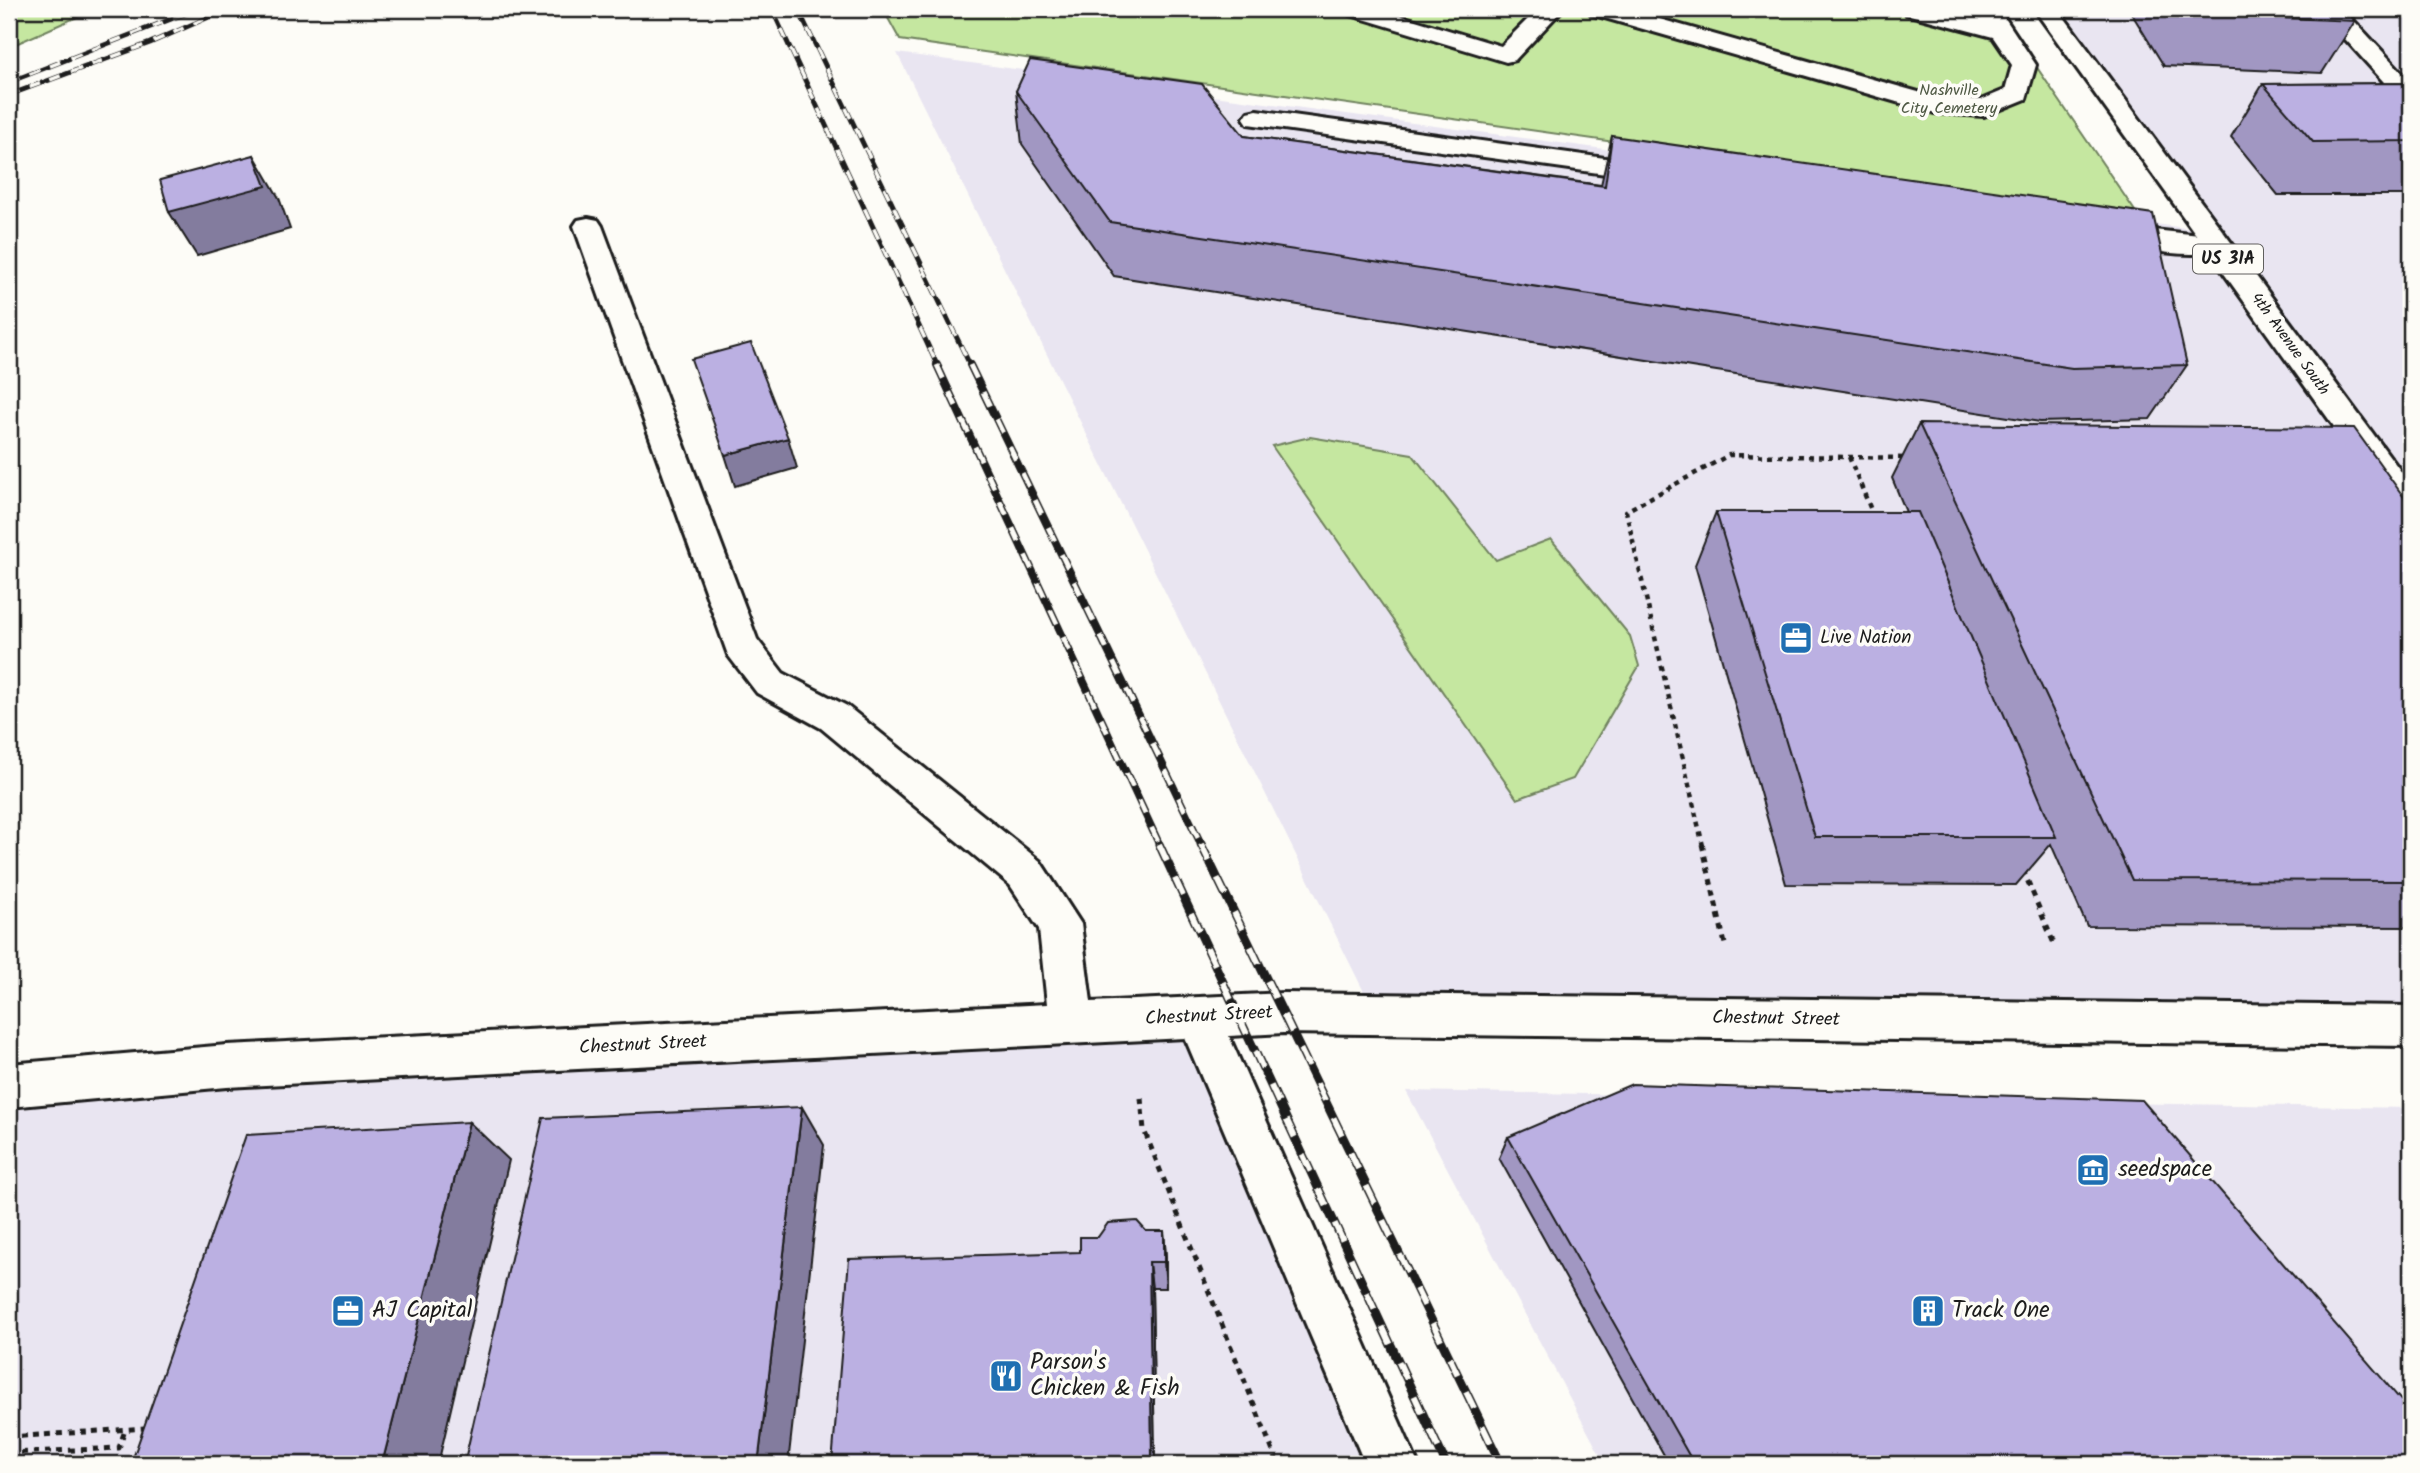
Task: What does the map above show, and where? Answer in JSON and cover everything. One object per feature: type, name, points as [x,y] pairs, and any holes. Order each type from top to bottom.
[{"type":"street","points":[[1355,9],[1506,54],[1551,9]]},
{"type":"street","points":[[1599,9],[1935,105],[1984,108],[2017,94],[2024,65],[1987,9]]},
{"type":"street","points":[[1914,9],[2003,32]]},
{"type":"street","name":"4th Avenue South","points":[[2046,9],[2411,509]]},
{"type":"street","points":[[2330,9],[2411,97]]},
{"type":"street","points":[[1257,118],[1686,177]]},
{"type":"street","points":[[588,226],[741,645],[771,683],[834,717],[1025,873],[1060,924],[1071,1023]]},
{"type":"street","points":[[2088,232],[2171,243],[2217,244]]},
{"type":"street","name":"Chestnut Street","points":[[9,1086],[227,1066],[1283,1013],[2411,1026]]},
{"type":"street","points":[[1198,1017],[1392,1464]]},
{"type":"path","points":[[1725,944],[1626,511],[1729,455],[1919,458]]},
{"type":"path","points":[[1849,457],[1876,521]]},
{"type":"path","points":[[2023,869],[2055,946]]},
{"type":"path","points":[[1141,1098],[1144,1130],[1278,1464]]},
{"type":"path","points":[[9,1437],[151,1428],[147,1440]]},
{"type":"path","points":[[9,1453],[119,1448],[126,1430]]},
{"type":"shaded area","points":[[2046,9],[2411,9],[2411,1026],[1375,1014],[897,53],[2207,231]]},
{"type":"shaded area","points":[[1198,1017],[1392,1464],[9,1464],[9,1086],[227,1066]]},
{"type":"shaded area","name":"Track One","points":[[1406,1091],[2411,1108],[2411,1464],[1605,1464]]},
{"type":"green space","points":[[9,9],[95,9],[9,47]]},
{"type":"green space","name":"Nashville City Cemetery","points":[[883,9],[1997,9],[2139,217],[900,40]]},
{"type":"green space","points":[[1310,437],[1412,454],[1496,560],[1551,539],[1630,636],[1639,666],[1573,779],[1517,799],[1272,446]]},
{"type":"building","points":[[2189,9],[2345,9],[2355,21],[2192,14]]},
{"type":"building","points":[[1030,60],[1202,84],[1244,136],[1605,186],[1612,136],[2153,214],[2187,365],[2072,368],[1110,222],[1016,91]]},
{"type":"building","points":[[2411,83],[2411,141],[2313,142],[2263,84]]},
{"type":"building","points":[[254,155],[266,186],[169,212],[160,180]]},
{"type":"building","points":[[751,343],[788,438],[725,455],[691,359]]},
{"type":"building","points":[[1919,424],[2354,428],[2411,507],[2411,881],[2132,880]]},
{"type":"building","points":[[1716,512],[1918,512],[2056,837],[1815,837]]},
{"type":"building","name":"Track One","points":[[1632,1084],[2142,1100],[2411,1412],[2411,1464],[1694,1464],[1508,1137]]},
{"type":"building","points":[[802,1107],[758,1464],[464,1464],[543,1118]]},
{"type":"building","points":[[469,1122],[382,1464],[131,1464],[246,1135]]},
{"type":"building","name":"Parson's Chicken & Fish","points":[[1137,1221],[1146,1231],[1164,1231],[1164,1262],[1149,1262],[1152,1457],[1002,1464],[832,1464],[849,1259],[1080,1252],[1080,1237],[1098,1237],[1108,1223]]},
{"type":"railway","points":[[9,82],[197,9]]},
{"type":"railway","points":[[9,95],[150,43],[227,9]]},
{"type":"railway","points":[[772,9],[938,367]]},
{"type":"railway","points":[[798,9],[971,367]]},
{"type":"railway","points":[[937,365],[1160,846]]},
{"type":"railway","points":[[970,365],[1202,846]]},
{"type":"railway","points":[[1159,844],[1446,1464]]},
{"type":"railway","points":[[1201,844],[1501,1464]]},
{"type":"place","name":"Live Nation","points":[[1796,638]]},
{"type":"place","name":"seedspace","points":[[2093,1170]]},
{"type":"place","name":"AJ Capital","points":[[348,1311]]},
{"type":"place","name":"Track One","points":[[1928,1311]]},
{"type":"place","name":"Parson's Chicken & Fish","points":[[1006,1376]]}]
